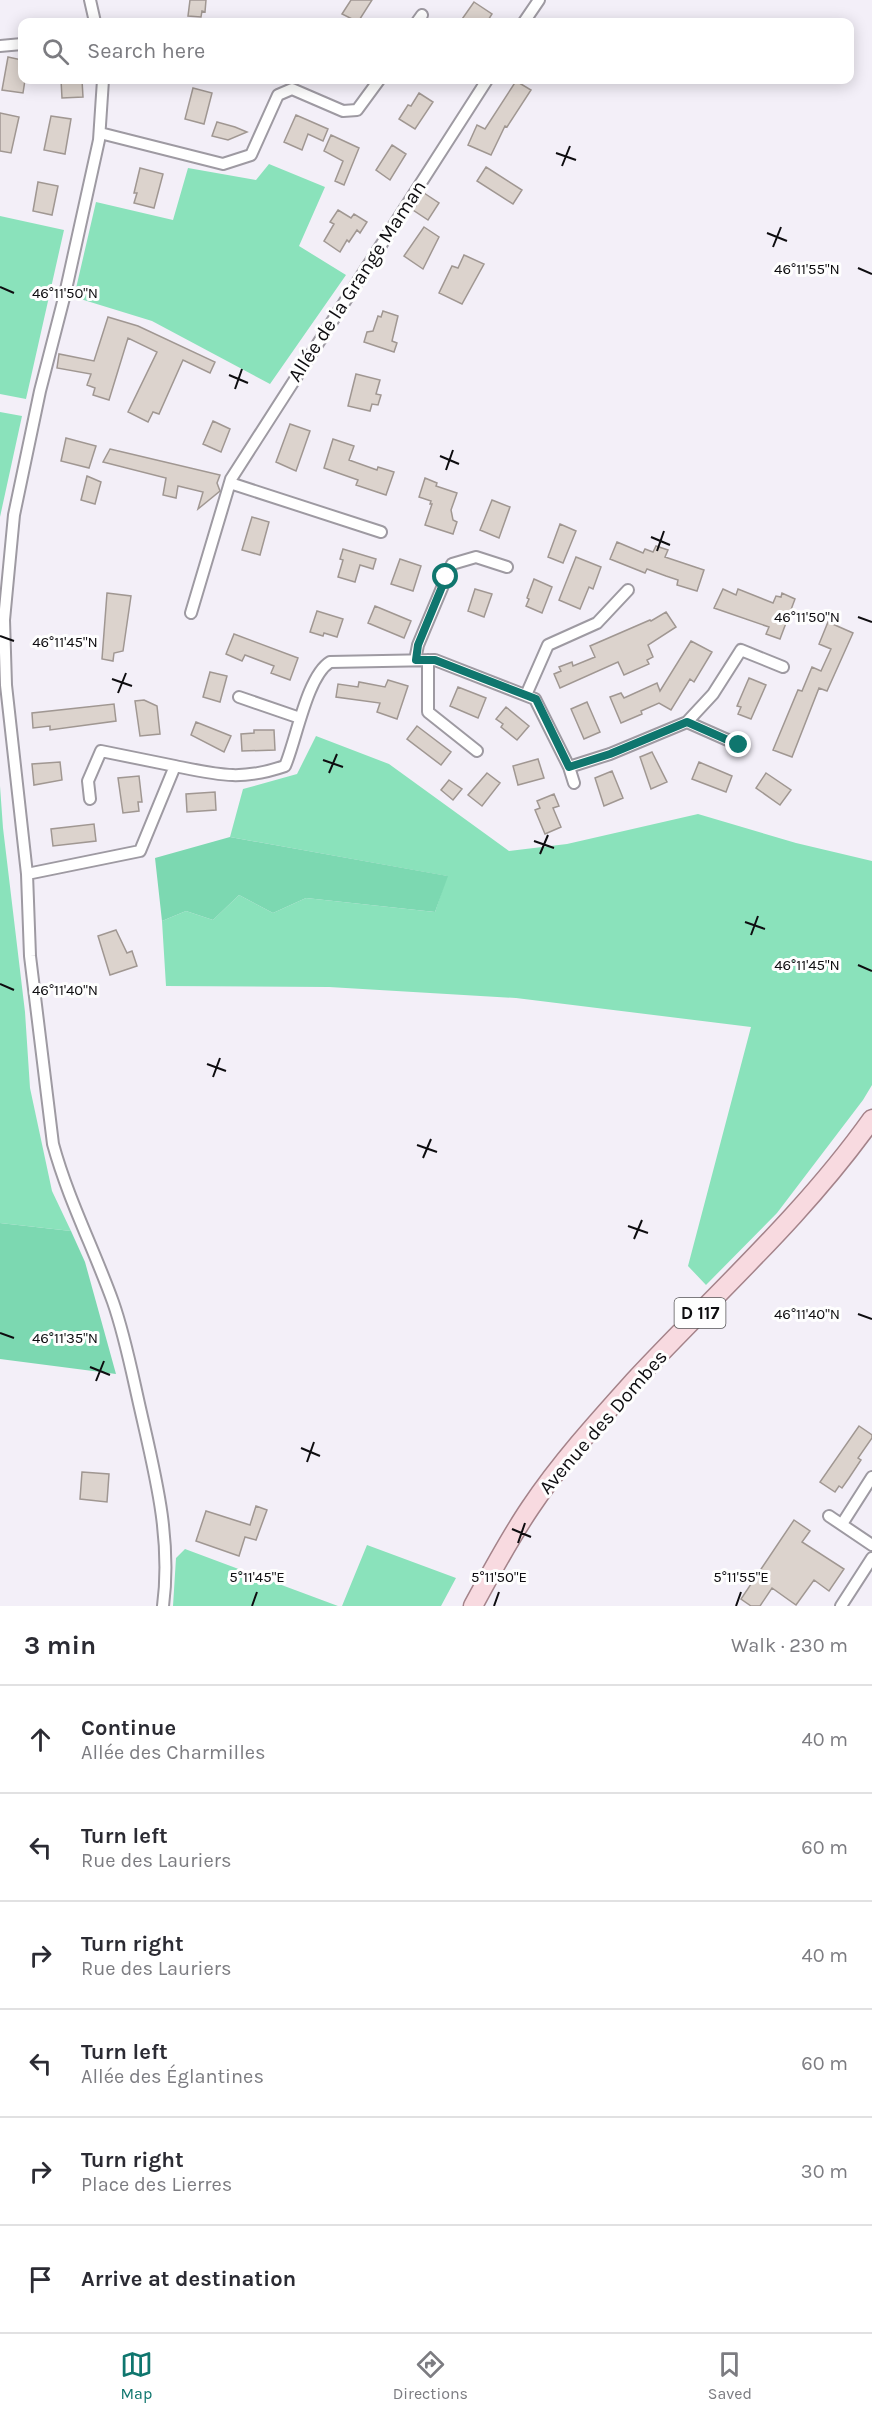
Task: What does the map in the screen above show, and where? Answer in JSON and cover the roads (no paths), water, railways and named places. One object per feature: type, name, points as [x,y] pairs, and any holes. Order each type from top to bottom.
[{"type":"main road","name":"Avenue des Dombes","points":[[473,1606],[530,1508],[558,1470],[633,1382],[801,1209],[872,1119]]},
{"type":"street","points":[[90,0],[94,18]]},
{"type":"street","points":[[527,18],[538,0]]},
{"type":"street","points":[[0,46],[18,44]]},
{"type":"street","points":[[103,84],[100,134],[65,294],[40,391],[14,515],[4,620],[6,685],[27,874],[30,956],[53,1144],[61,1175],[113,1303],[130,1364],[160,1497],[167,1577],[163,1606]]},
{"type":"street","points":[[100,134],[222,164],[251,155],[278,95],[283,92],[292,89],[349,112],[357,110],[376,84]]},
{"type":"street","name":"Allée de la Grange Maman","points":[[190,613],[230,483],[280,401],[484,84]]},
{"type":"street","points":[[230,483],[381,532]]},
{"type":"street","points":[[416,660],[418,645],[452,564],[477,557],[507,567]]},
{"type":"street","points":[[526,695],[548,645],[597,623],[628,590]]},
{"type":"street","points":[[569,767],[610,754],[687,722],[713,694],[741,650],[783,667]]},
{"type":"street","points":[[428,660],[429,712],[477,751]]},
{"type":"street","points":[[90,799],[88,781],[101,751],[229,777],[266,773],[285,766],[300,718],[320,671],[330,662],[435,660],[536,699],[569,767],[574,783]]},
{"type":"street","points":[[239,697],[300,718]]},
{"type":"street","points":[[687,722],[739,745]]},
{"type":"street","points":[[27,874],[140,850],[175,766]]},
{"type":"street","points":[[842,1524],[872,1477]]},
{"type":"street","points":[[829,1516],[872,1545]]},
{"type":"street","points":[[840,1606],[872,1558]]}]
